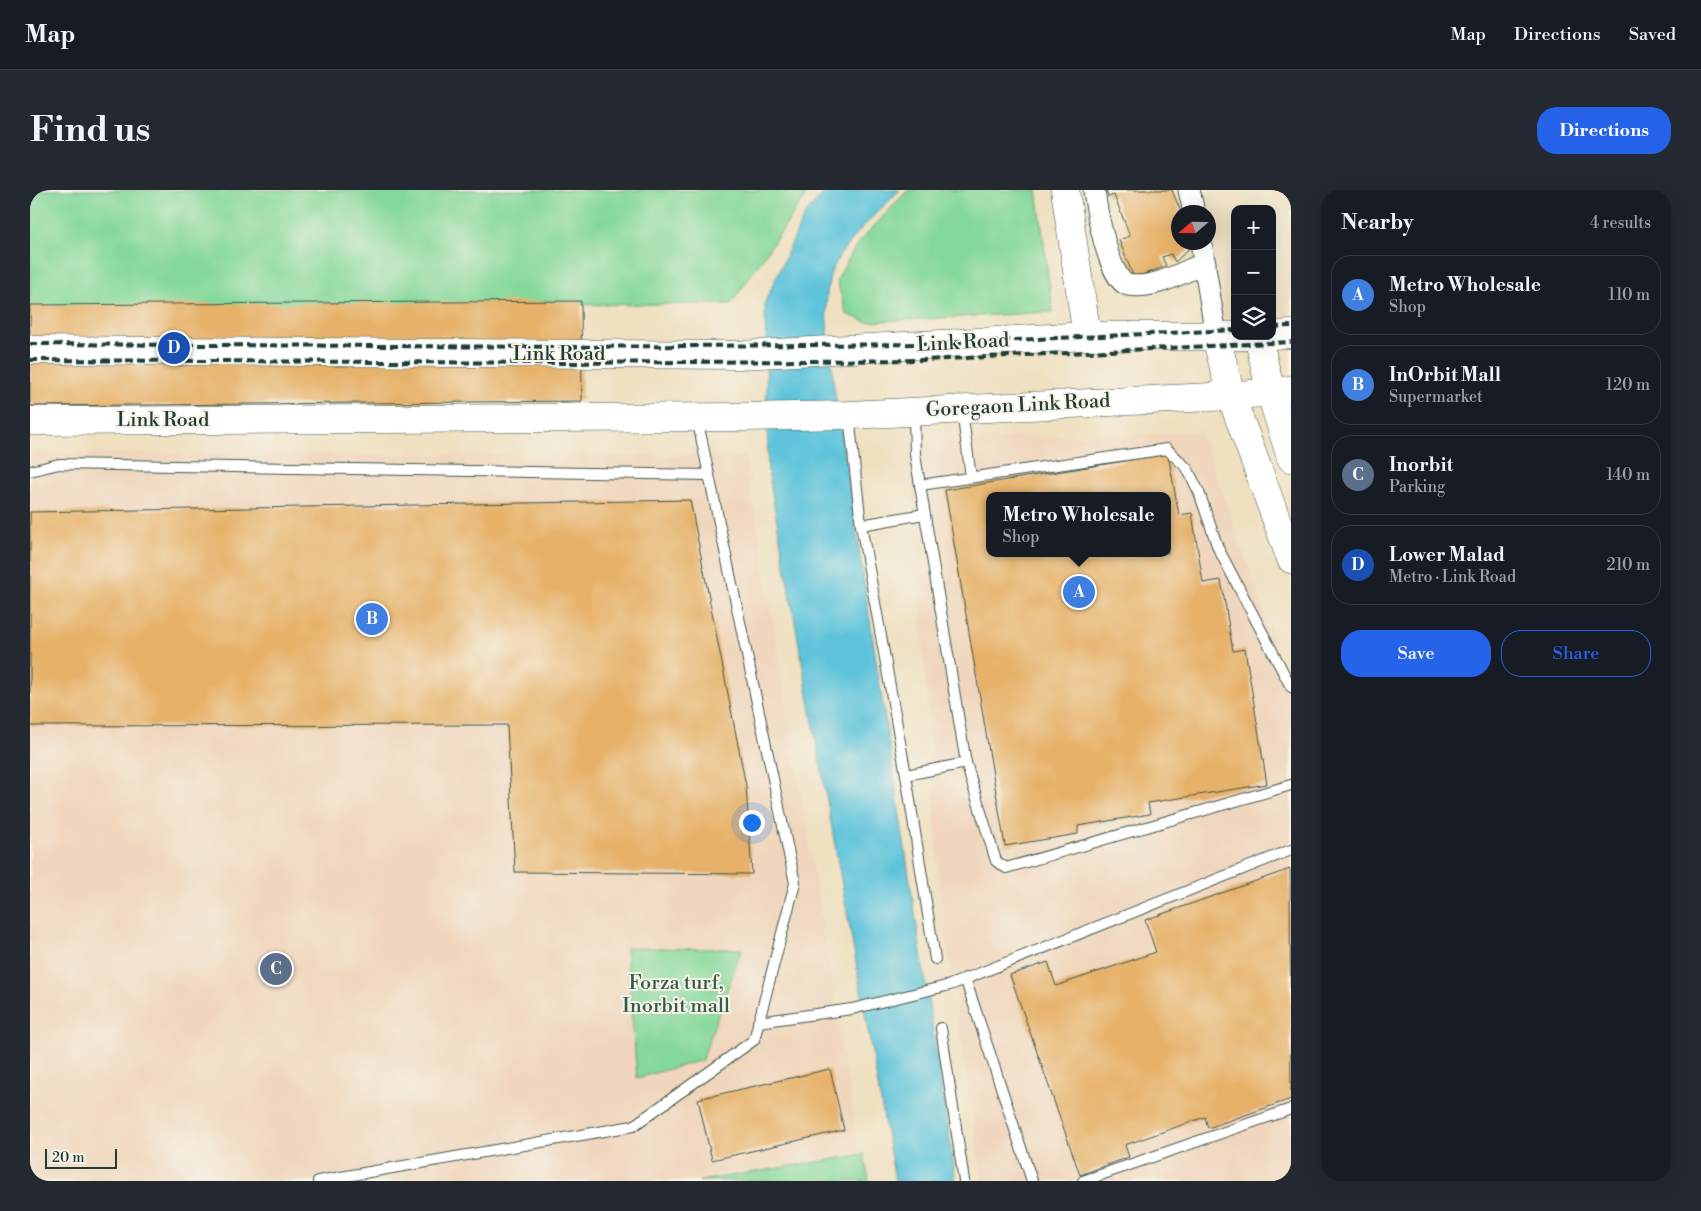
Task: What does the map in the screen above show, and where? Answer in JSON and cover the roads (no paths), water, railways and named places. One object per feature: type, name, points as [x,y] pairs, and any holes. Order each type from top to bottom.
[{"type":"main road","points":[[1065,190],[1087,336]]},
{"type":"main road","points":[[1276,335],[1291,334]]},
{"type":"main road","name":"Link Road","points":[[30,350],[740,355],[1087,336],[1231,336]]},
{"type":"main road","points":[[1216,336],[1231,396],[1291,559]]},
{"type":"main road","points":[[1262,340],[1281,392],[1291,458]]},
{"type":"main road","name":"Goregaon Link Road","points":[[745,417],[846,415],[1281,392]]},
{"type":"main road","name":"Link Road","points":[[30,421],[745,417]]},
{"type":"street","points":[[1094,190],[1097,212],[1112,263],[1122,282],[1128,285],[1149,284],[1206,264]]},
{"type":"street","points":[[1189,190],[1192,205]]},
{"type":"street","points":[[1203,250],[1216,336]]},
{"type":"lane","points":[[962,408],[971,477]]},
{"type":"lane","points":[[914,411],[915,455],[966,763],[996,861],[1006,868],[1291,785]]},
{"type":"lane","points":[[846,415],[861,525],[906,775],[935,959]]},
{"type":"lane","points":[[318,1181],[634,1126],[754,1040],[795,883],[697,418]]},
{"type":"lane","points":[[920,485],[1167,448],[1187,468],[1199,492],[1218,548],[1291,687]]},
{"type":"lane","points":[[30,471],[59,464],[709,475]]},
{"type":"lane","points":[[861,525],[924,514]]},
{"type":"lane","points":[[906,775],[966,763]]},
{"type":"lane","points":[[758,1022],[852,1009],[950,985],[1291,850]]},
{"type":"lane","points":[[965,978],[1032,1181]]},
{"type":"lane","points":[[941,1028],[964,1181]]},
{"type":"lane","points":[[1082,1181],[1291,1109]]},
{"type":"water","points":[[827,190],[900,190],[858,232],[840,256],[829,280],[826,305],[833,380],[956,1181],[895,1181],[768,471],[765,302],[805,214]]},
{"type":"railway","points":[[1276,327],[1291,326]]},
{"type":"railway","points":[[30,344],[566,347],[925,344],[1231,330]]},
{"type":"railway","points":[[30,360],[566,363],[925,360],[1291,342]]},
{"type":"place","name":"Lower Malad","points":[[174,348]]},
{"type":"place","name":"Metro Wholesale","points":[[1079,592]]},
{"type":"place","name":"InOrbit Mall","points":[[372,619]]},
{"type":"place","name":"Inorbit","points":[[276,969]]},
{"type":"park label","name":"Forza turf, Inorbit mall","points":[[676,994]]}]
